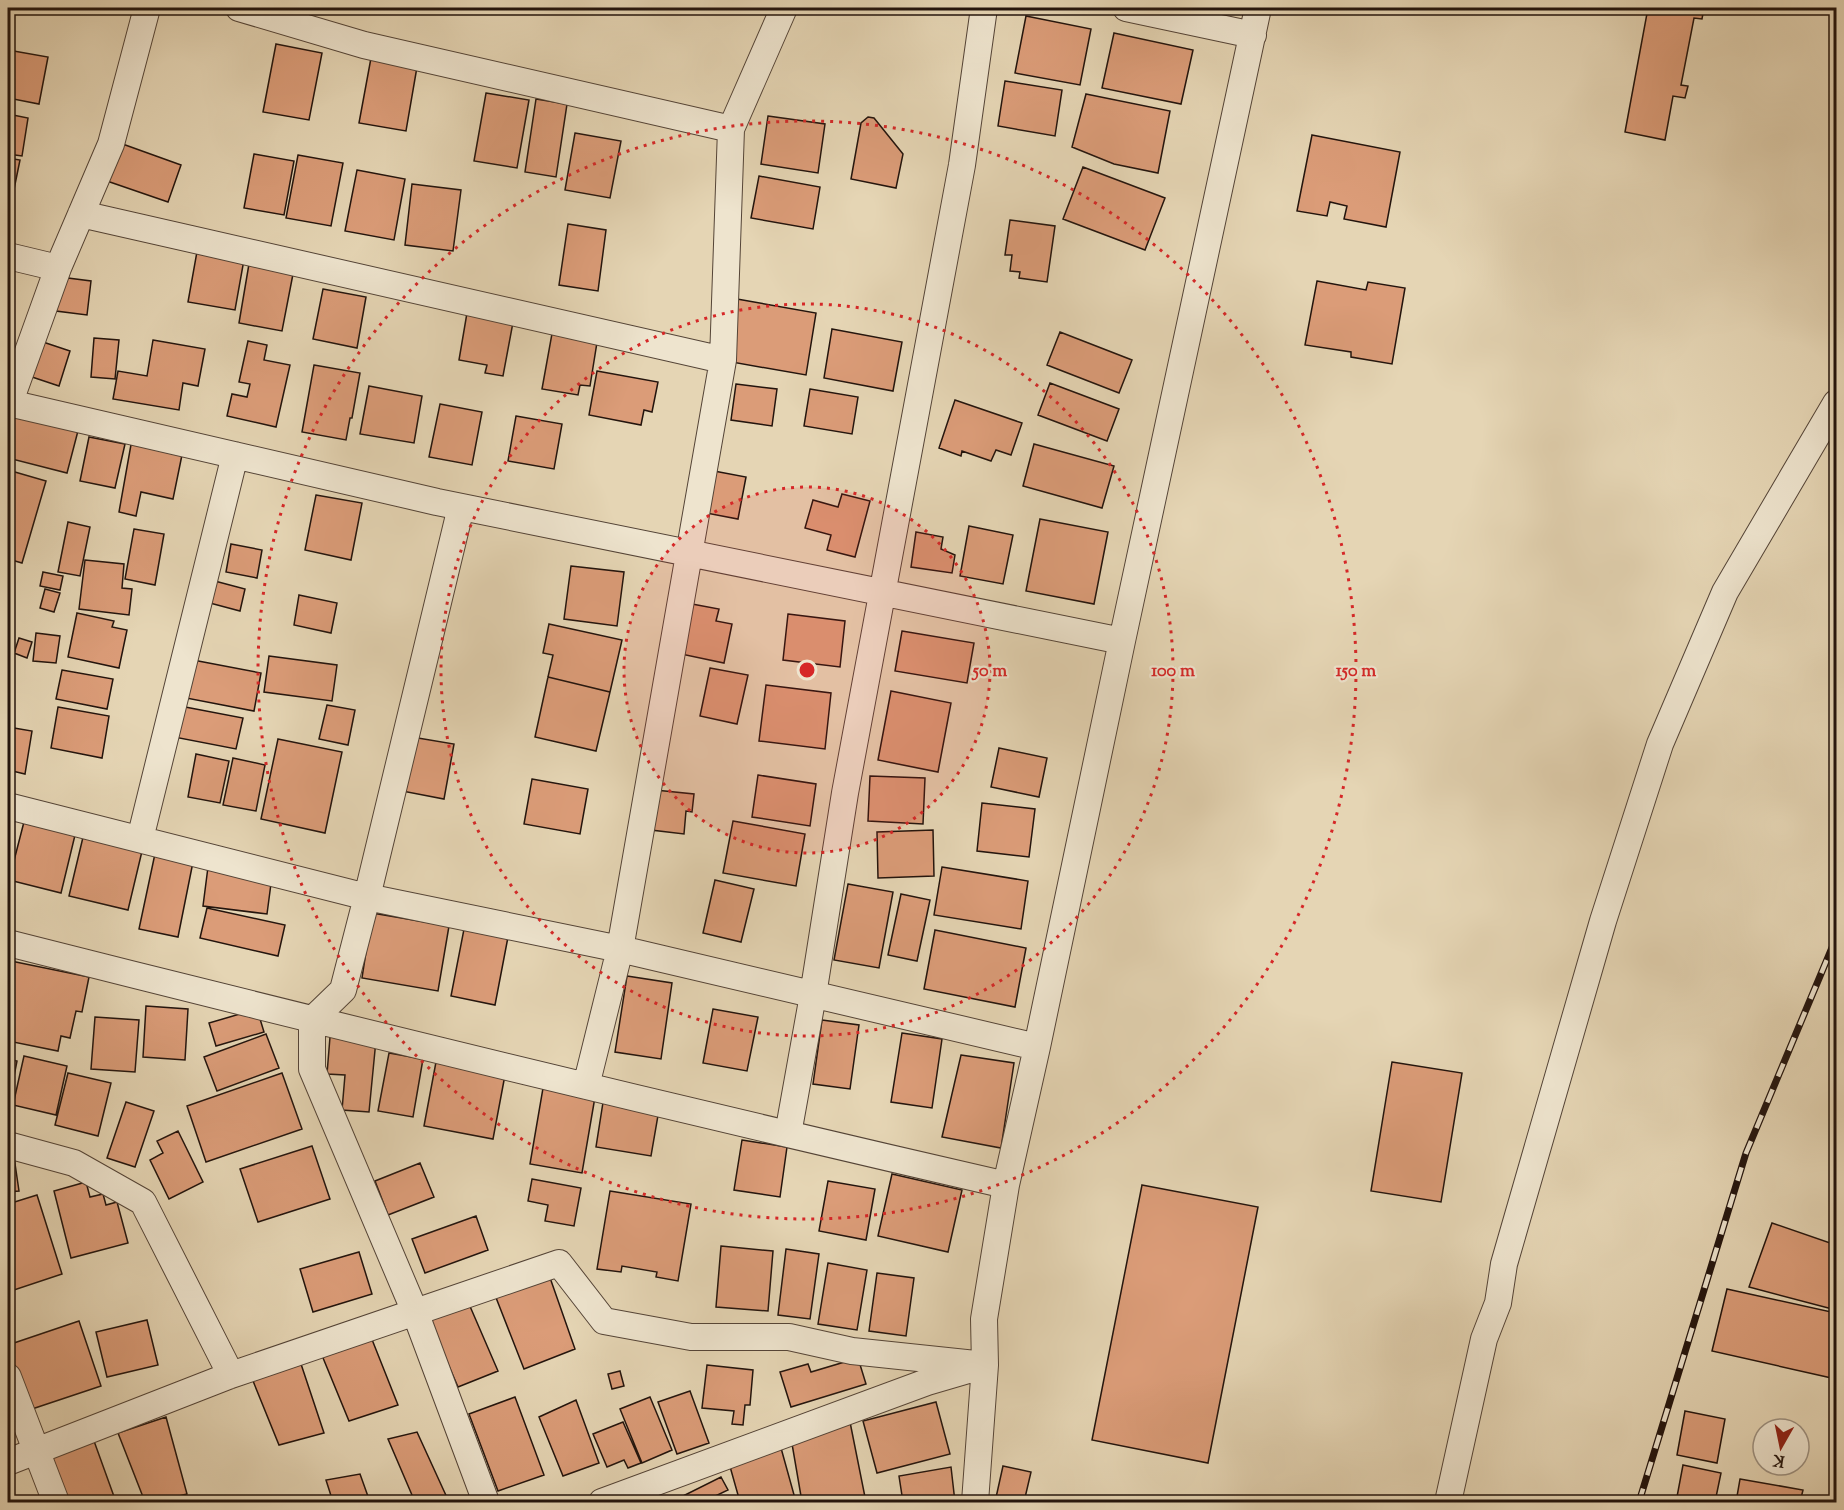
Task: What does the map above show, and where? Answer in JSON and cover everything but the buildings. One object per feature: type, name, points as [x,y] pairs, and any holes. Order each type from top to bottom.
[{"type":"street","points":[[147,8],[111,144],[58,268],[8,405],[461,507],[1122,641]]},
{"type":"street","points":[[239,8],[364,45],[731,129]]},
{"type":"street","points":[[586,1086],[620,949],[723,360],[731,129],[784,8]]},
{"type":"street","points":[[788,1134],[845,793],[962,165],[984,8]]},
{"type":"street","points":[[1126,8],[1252,35]]},
{"type":"street","points":[[975,1503],[985,1365],[984,1319],[1006,1185],[1258,8]]},
{"type":"street","points":[[81,214],[723,360]]},
{"type":"street","points":[[8,256],[58,268]]},
{"type":"street","points":[[1448,1503],[1484,1339],[1498,1303],[1508,1252],[1603,921],[1660,744],[1725,592],[1836,403]]},
{"type":"street","points":[[140,839],[235,455]]},
{"type":"street","points":[[461,507],[343,990],[312,1020],[312,1069],[415,1312],[486,1503]]},
{"type":"street","points":[[8,806],[367,897],[620,949],[1037,1047]]},
{"type":"street","points":[[8,943],[312,1020],[1006,1185]]},
{"type":"street","points":[[8,1145],[74,1163],[143,1202],[231,1375]]},
{"type":"street","points":[[8,1462],[231,1375],[558,1263],[604,1321],[691,1337],[789,1337],[852,1351],[985,1365]]},
{"type":"street","points":[[602,1503],[927,1382],[985,1365]]},
{"type":"street","points":[[8,1377],[56,1503]]},
{"type":"railway","points":[[1639,1502],[1746,1153],[1836,938]]}]
